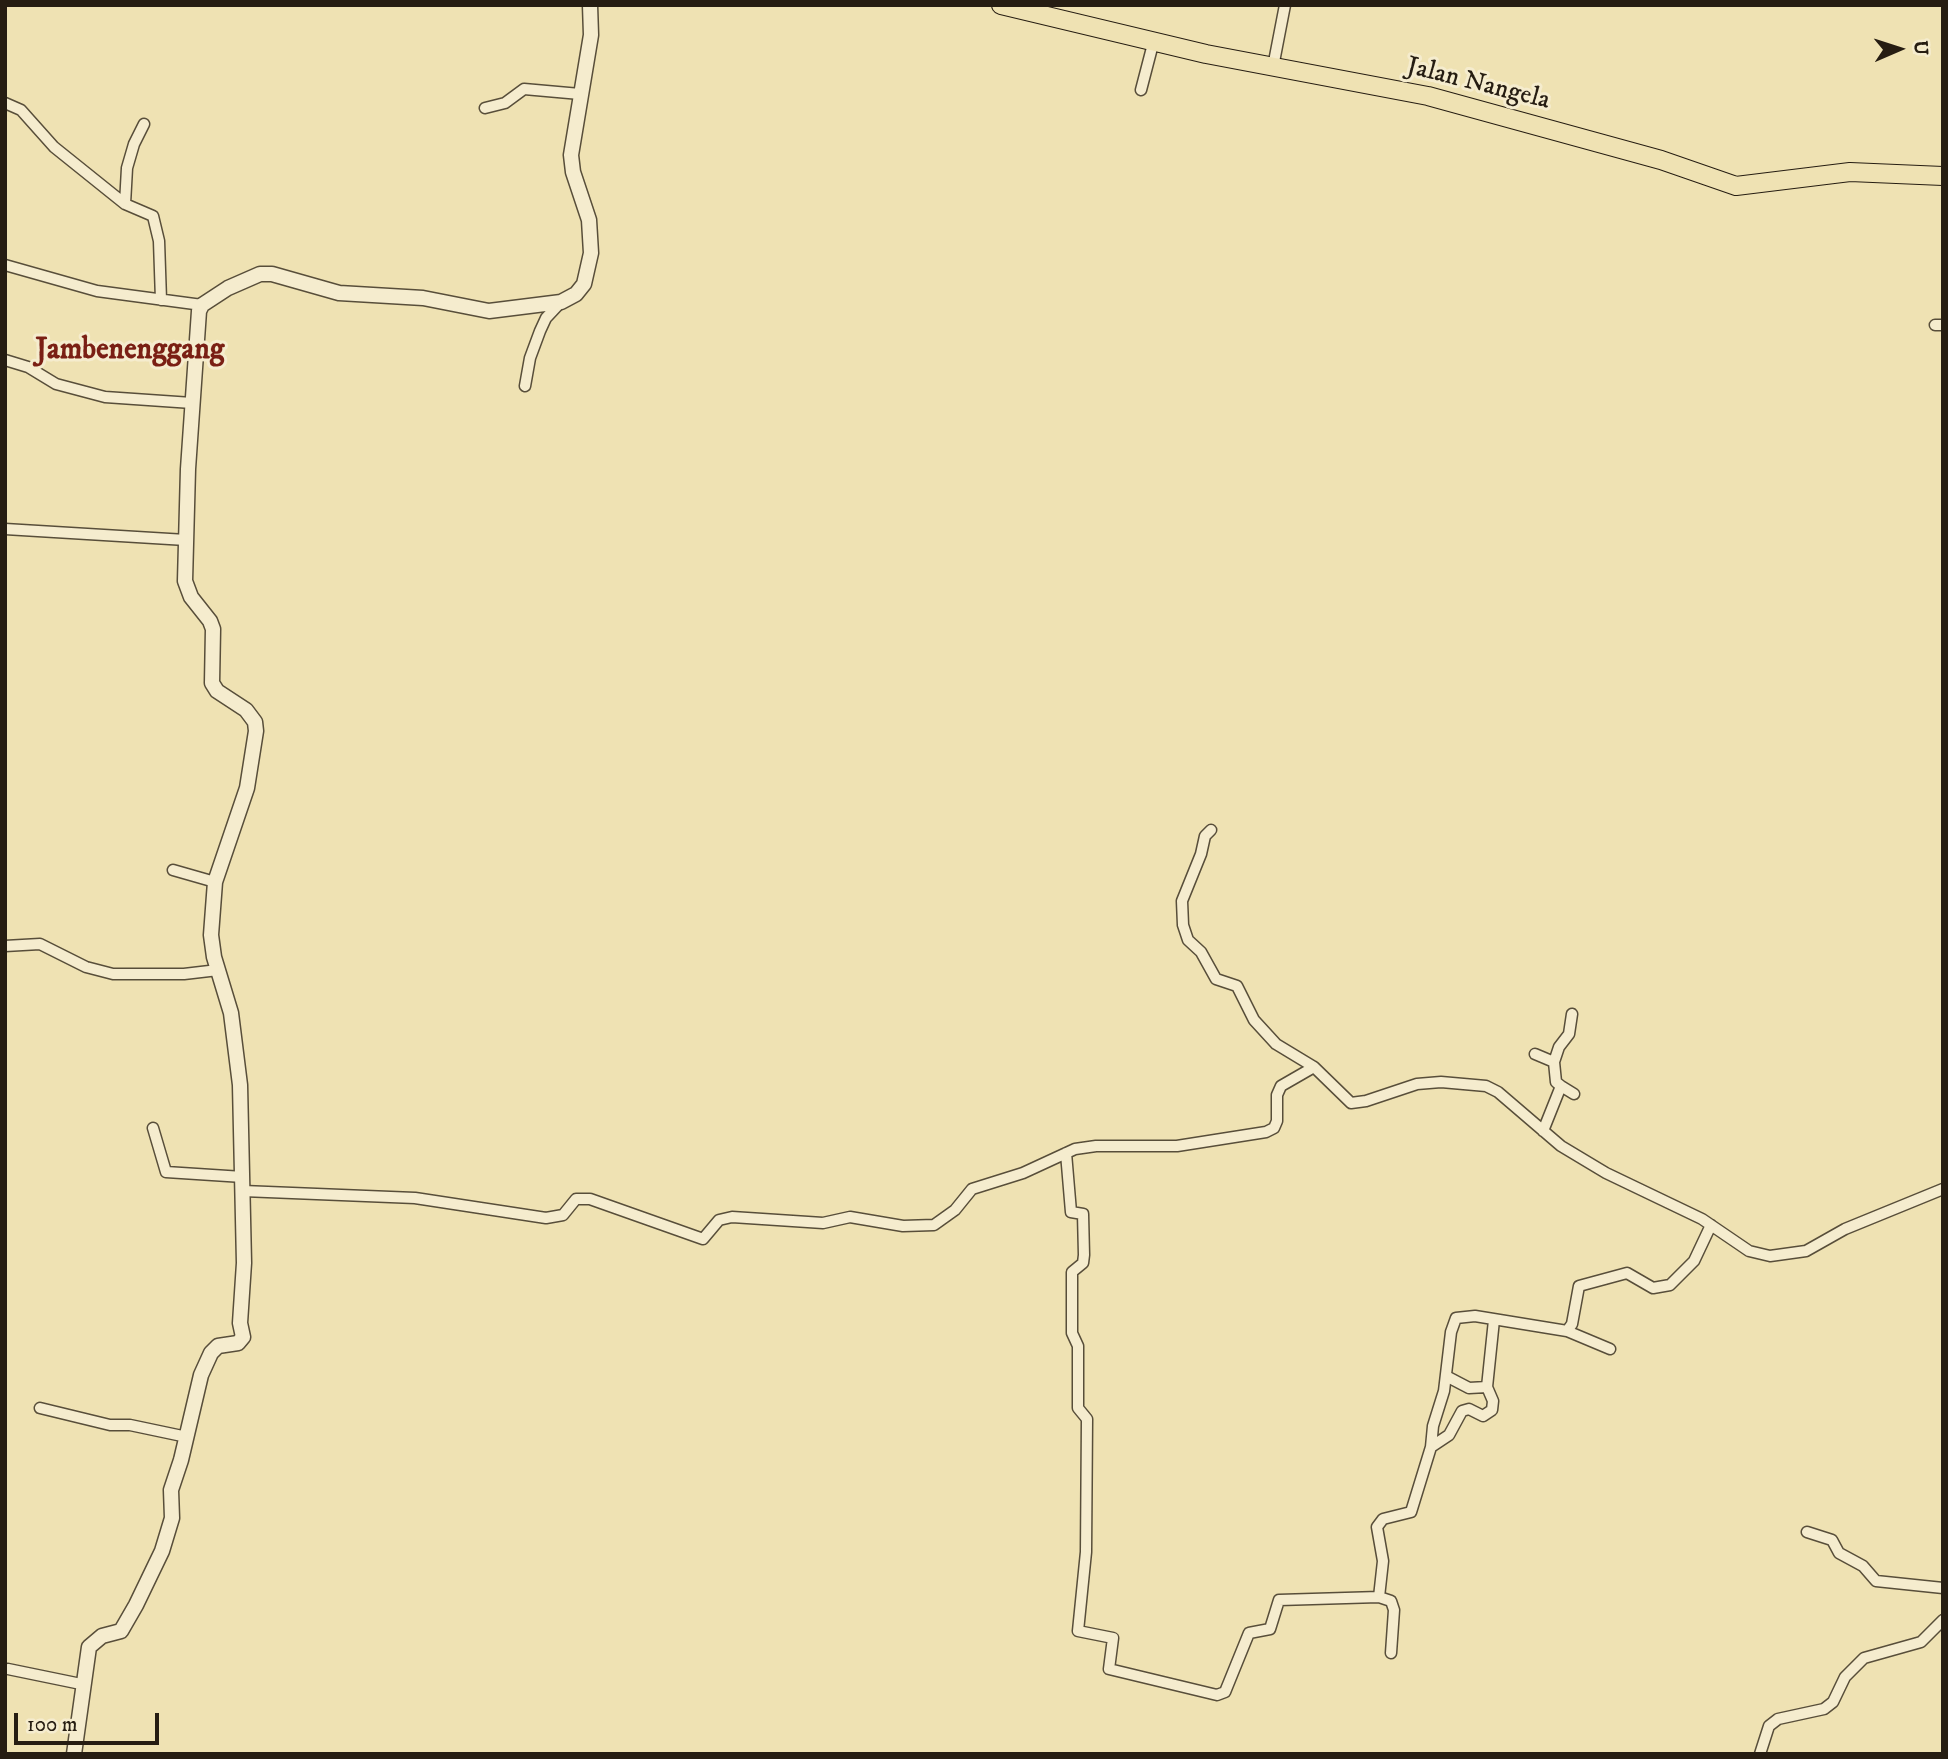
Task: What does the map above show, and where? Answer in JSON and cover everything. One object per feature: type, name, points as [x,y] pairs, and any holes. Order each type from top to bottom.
[{"type":"main road","name":"Jalan Nangela","points":[[1001,5],[1273,67],[1457,103],[1661,160],[1736,186],[1755,186],[1794,177],[1850,172],[1943,176]]},
{"type":"street","points":[[5,265],[97,291],[202,305],[240,281],[272,274],[339,293],[423,298],[488,311],[561,302],[576,295],[584,284],[589,267],[590,226],[576,185],[571,155],[591,36],[590,5]]},
{"type":"street","points":[[1273,67],[1285,5]]},
{"type":"street","points":[[1141,90],[1154,40]]},
{"type":"street","points":[[485,108],[500,106],[524,89],[580,94]]},
{"type":"street","points":[[5,103],[21,110],[72,163],[125,204],[155,219],[161,300]]},
{"type":"street","points":[[125,204],[127,168],[134,144],[144,124]]},
{"type":"street","points":[[525,386],[540,331],[546,318],[561,302]]},
{"type":"street","points":[[74,1754],[81,1684],[89,1647],[102,1636],[121,1631],[162,1551],[172,1518],[171,1490],[187,1437],[198,1383],[211,1353],[218,1346],[238,1343],[242,1330],[243,1184],[240,1085],[234,1028],[211,935],[215,882],[247,788],[256,731],[250,715],[217,691],[212,683],[213,629],[186,587],[196,323],[202,305]]},
{"type":"street","points":[[5,360],[28,368],[56,384],[94,395],[192,403]]},
{"type":"street","points":[[5,529],[186,540]]},
{"type":"street","points":[[1212,830],[1205,836],[1201,854],[1182,901],[1182,925],[1188,940],[1201,952],[1216,979],[1237,986],[1254,1020],[1276,1044],[1314,1067],[1351,1103],[1366,1101],[1417,1084],[1486,1086],[1498,1092],[1543,1131],[1606,1173],[1711,1225],[1749,1251],[1770,1256],[1787,1256],[1806,1251],[1845,1229],[1943,1189]]},
{"type":"street","points":[[173,870],[215,882]]},
{"type":"street","points":[[5,946],[40,944],[86,967],[113,974],[184,974],[218,970]]},
{"type":"street","points":[[1572,1014],[1569,1034],[1559,1046],[1554,1062],[1556,1082],[1574,1094]]},
{"type":"street","points":[[1535,1054],[1554,1062]]},
{"type":"street","points":[[153,1128],[166,1172],[243,1184],[415,1198],[545,1218],[563,1215],[576,1199],[590,1199],[703,1239],[719,1220],[732,1217],[823,1223],[850,1217],[903,1226],[934,1225],[955,1210],[972,1189],[1023,1173],[1066,1153],[1096,1146],[1186,1146],[1266,1132],[1274,1128],[1277,1121],[1277,1095],[1281,1086],[1314,1067]]},
{"type":"street","points":[[1543,1131],[1562,1086]]},
{"type":"street","points":[[1066,1153],[1072,1212],[1083,1214],[1084,1260],[1072,1272],[1072,1333],[1077,1346],[1078,1408],[1087,1419],[1086,1552],[1078,1631],[1113,1639],[1109,1669],[1219,1695],[1225,1692],[1247,1635],[1250,1632],[1270,1629],[1279,1600],[1379,1597],[1391,1601],[1394,1610],[1391,1653]]},
{"type":"street","points":[[1567,1331],[1572,1324],[1579,1286],[1627,1273],[1653,1288],[1670,1284],[1694,1261],[1711,1225]]},
{"type":"street","points":[[1379,1597],[1383,1561],[1377,1536],[1379,1522],[1411,1512],[1431,1447],[1446,1376],[1451,1332],[1456,1318],[1475,1316],[1567,1331],[1609,1349]]},
{"type":"street","points":[[1431,1447],[1449,1435],[1462,1411],[1469,1409],[1483,1416],[1490,1413],[1493,1401],[1487,1387],[1494,1320]]},
{"type":"street","points":[[1446,1376],[1469,1388],[1487,1387]]},
{"type":"street","points":[[40,1408],[110,1425],[130,1425],[187,1437]]},
{"type":"street","points":[[1807,1532],[1832,1541],[1841,1556],[1863,1566],[1876,1581],[1943,1588]]},
{"type":"street","points":[[1760,1754],[1769,1726],[1778,1719],[1824,1709],[1833,1702],[1845,1677],[1864,1658],[1921,1642],[1943,1620]]},
{"type":"street","points":[[8,1670],[81,1684]]},
{"type":"district","name":"Jambenenggang","points":[[130,352]]}]
